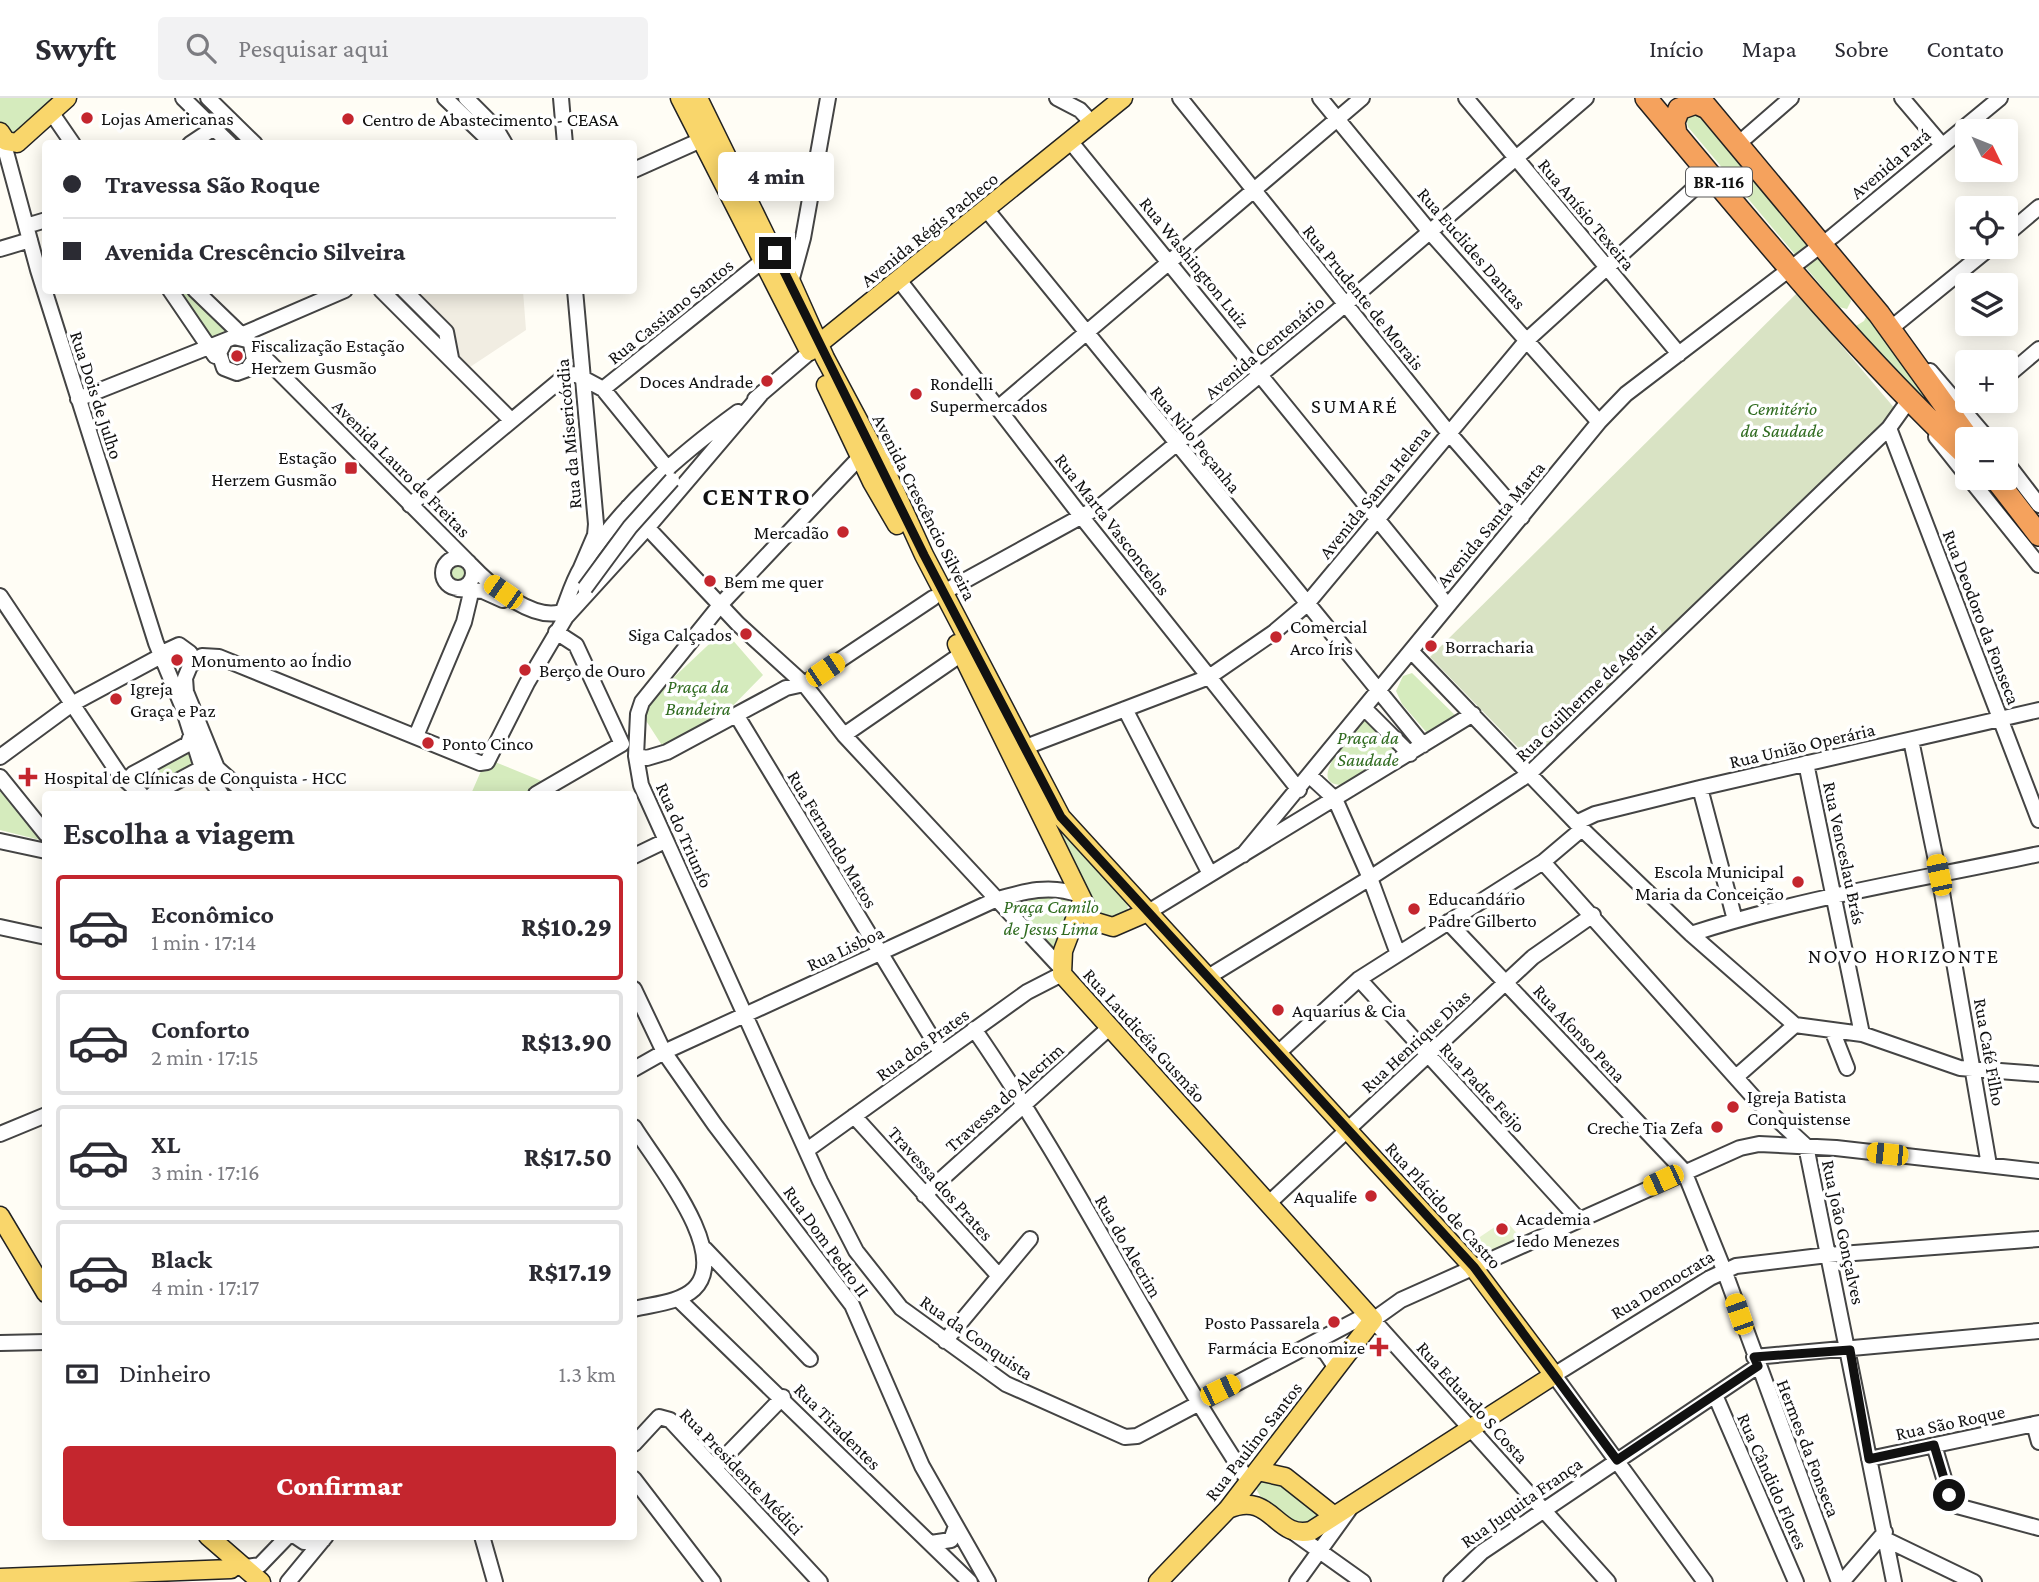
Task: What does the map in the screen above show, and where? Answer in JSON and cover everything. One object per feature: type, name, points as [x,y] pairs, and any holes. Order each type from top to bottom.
[{"type":"highway","name":"BR-116","points":[[1646,98],[1712,173],[1805,257],[1859,290],[1912,357],[1961,427]]},
{"type":"highway","name":"BR-116","points":[[1703,103],[1738,144],[1805,257],[1827,310],[1911,403],[1955,445]]},
{"type":"highway","points":[[1676,134],[1674,122],[1679,109],[1703,103]]},
{"type":"highway","points":[[1827,310],[1842,317],[1852,315],[1861,304],[1859,290]]},
{"type":"highway","points":[[2001,490],[2039,535]]},
{"type":"highway","points":[[2003,490],[2007,496]]},
{"type":"main road","points":[[1,135],[17,143],[66,98]]},
{"type":"main road","name":"Avenida Crescêncio Silveira","points":[[680,98],[768,257],[1018,750],[1081,898],[1098,925],[1113,927],[1129,922]]},
{"type":"main road","name":"Avenida Crescêncio Silveira","points":[[698,98],[768,257],[792,282],[814,348]]},
{"type":"main road","name":"Avenida Régis Pacheco","points":[[814,348],[1070,141],[1084,110],[1123,98]]},
{"type":"main road","name":"Avenida Crescêncio Silveira","points":[[939,595],[963,653],[1018,750],[1061,817],[1133,897],[1150,911]]},
{"type":"main road","points":[[1129,922],[1133,897]]},
{"type":"main road","points":[[1061,970],[1081,898]]},
{"type":"main road","points":[[1129,922],[1150,911]]},
{"type":"main road","name":"Rua Plácido de Castro","points":[[1150,911],[1474,1267],[1555,1375]]},
{"type":"main road","name":"Rua Laudicéia Gusmão","points":[[1061,970],[1109,1028],[1270,1202],[1370,1317]]},
{"type":"main road","points":[[0,1216],[42,1286]]},
{"type":"main road","name":"Rua Paulino Santos","points":[[1165,1580],[1253,1477],[1336,1368],[1370,1317]]},
{"type":"main road","name":"Rua Democrata","points":[[1286,1527],[1299,1533],[1311,1531],[1555,1375]]},
{"type":"main road","points":[[1271,1513],[1253,1477],[1285,1477],[1333,1515]]},
{"type":"main road","points":[[1228,1508],[1248,1503],[1271,1513],[1286,1527]]},
{"type":"main road","points":[[202,1569],[210,1555],[204,1540]]},
{"type":"main road","points":[[205,1540],[240,1573]]},
{"type":"main road","points":[[0,1578],[94,1578],[202,1569],[240,1573],[261,1582]]},
{"type":"street","points":[[183,98],[226,140]]},
{"type":"street","points":[[208,98],[251,140]]},
{"type":"street","points":[[445,98],[488,140]]},
{"type":"street","points":[[466,98],[495,127],[503,140]]},
{"type":"street","points":[[561,98],[565,140]]},
{"type":"street","points":[[792,282],[803,238],[828,98]]},
{"type":"street","points":[[1057,98],[1084,110]]},
{"type":"street","name":"Rua Prudente de Morais","points":[[1180,98],[1448,432],[1522,517]]},
{"type":"street","name":"Rua Euclides Dantas","points":[[1320,98],[1430,232],[1599,422]]},
{"type":"street","points":[[999,407],[1362,98]]},
{"type":"street","name":"Rua Anísio Texeira","points":[[1466,98],[1679,354]]},
{"type":"street","name":"Avenida Centenário","points":[[636,756],[647,758],[667,752],[786,688],[804,684],[939,595],[1102,505],[1345,304],[1586,98]]},
{"type":"street","points":[[1738,144],[1791,98]]},
{"type":"street","points":[[1902,98],[1942,145]]},
{"type":"street","name":"Avenida Pará","points":[[1805,257],[2000,98]]},
{"type":"street","points":[[51,112],[70,140]]},
{"type":"street","points":[[196,140],[214,128]]},
{"type":"street","name":"Rua Dois de Julho","points":[[1,135],[42,268]]},
{"type":"street","points":[[637,169],[701,140]]},
{"type":"street","name":"Rua Washington Luiz","points":[[1070,141],[1262,373],[1447,606]]},
{"type":"street","name":"Avenida Santa Helena","points":[[1018,750],[1209,677],[1273,634],[1306,605],[1527,340],[1712,173]]},
{"type":"street","points":[[2018,225],[2039,207]]},
{"type":"street","name":"Rua Nilo Peçanha","points":[[986,209],[1423,746]]},
{"type":"street","points":[[0,249],[34,239]]},
{"type":"street","name":"Rua Cassiano Santos","points":[[603,390],[768,257]]},
{"type":"street","name":"Avenida Santa Marta","points":[[1243,855],[1599,422],[1626,394],[1805,257]]},
{"type":"street","points":[[1890,329],[1976,259]]},
{"type":"street","name":"Rua Marta Vasconcelos","points":[[899,281],[1081,516],[1299,790]]},
{"type":"street","name":"Rua Dois de Julho","points":[[49,294],[78,399],[163,662],[202,768],[219,791]]},
{"type":"street","points":[[173,294],[220,363],[231,372],[243,372],[254,360],[248,341]]},
{"type":"street","name":"Avenida Lauro de Freitas","points":[[199,294],[469,563],[503,592],[525,605],[559,615]]},
{"type":"street","points":[[78,399],[234,337],[248,341],[337,294]]},
{"type":"street","points":[[385,294],[510,419]]},
{"type":"street","points":[[408,294],[446,332],[451,358]]},
{"type":"street","name":"Rua da Misericórdia","points":[[575,294],[596,524],[595,535],[580,570]]},
{"type":"street","points":[[220,363],[220,349],[225,341]]},
{"type":"street","name":"Avenida Régis Pacheco","points":[[580,570],[628,507],[670,474],[814,348]]},
{"type":"street","points":[[2018,367],[2039,349]]},
{"type":"street","name":"BR-116","points":[[1912,357],[1955,392]]},
{"type":"street","points":[[163,662],[174,673],[209,654],[480,763],[490,760],[527,683],[556,632],[559,615],[575,602],[670,474],[603,390],[581,375],[564,377],[510,419],[410,505]]},
{"type":"street","name":"Avenida Régis Pacheco","points":[[559,615],[648,527],[762,393]]},
{"type":"street","name":"Rua Guilherme de Aguiar","points":[[1208,977],[1370,878],[1529,774],[1889,428],[1911,403]]},
{"type":"street","name":"BR-116","points":[[1911,403],[1955,460]]},
{"type":"street","name":"Rua Deodoro da Fonseca","points":[[1889,428],[2039,820]]},
{"type":"street","name":"Rua do Triunfo","points":[[747,1015],[640,785],[636,756],[638,714],[642,702],[721,604],[866,452]]},
{"type":"street","points":[[2018,476],[2037,498]]},
{"type":"street","name":"BR-116","points":[[1978,490],[2039,565]]},
{"type":"street","points":[[628,507],[721,604]]},
{"type":"street","points":[[416,736],[464,622],[464,593],[471,581],[469,563],[450,559],[442,570],[446,583],[464,593],[497,596],[543,623],[552,625],[580,570]]},
{"type":"street","points":[[0,596],[128,788]]},
{"type":"street","name":"Rua Laudicéia Gusmão","points":[[721,604],[738,624],[804,684],[844,735],[1061,970]]},
{"type":"street","points":[[541,791],[622,744],[576,645],[556,632]]},
{"type":"street","points":[[0,757],[72,704],[163,662],[166,651],[179,645],[190,653],[191,665],[186,692],[210,753],[217,768],[243,791]]},
{"type":"street","points":[[1411,651],[1579,826],[1691,934],[1795,1025],[1862,1034],[1945,1064],[1974,1071],[2039,1074]]},
{"type":"street","points":[[844,735],[963,653]]},
{"type":"street","points":[[1364,708],[1410,754]]},
{"type":"street","points":[[1125,709],[1210,874]]},
{"type":"street","name":"Rua União Operária","points":[[1278,1054],[1359,979],[1543,862],[1595,814],[2039,710]]},
{"type":"street","points":[[1150,911],[1473,714]]},
{"type":"street","name":"Rua Fernando Matos","points":[[737,716],[941,1053]]},
{"type":"street","points":[[128,788],[132,774],[190,739]]},
{"type":"street","name":"Rua Café Filho","points":[[1911,740],[1939,875],[1989,1165]]},
{"type":"street","points":[[159,791],[202,768],[210,753]]},
{"type":"street","name":"Rua Venceslau Brás","points":[[1806,763],[1862,1034]]},
{"type":"street","points":[[1310,776],[1335,799],[1370,878],[1398,954]]},
{"type":"street","points":[[0,777],[42,829]]},
{"type":"street","points":[[1700,788],[1735,920]]},
{"type":"street","points":[[0,841],[42,850]]},
{"type":"street","points":[[637,855],[665,841]]},
{"type":"street","points":[[1691,934],[1735,920],[1835,897],[2039,855]]},
{"type":"street","name":"Rua João Gonçalves","points":[[1543,862],[1736,1077],[1806,1146],[1850,1350],[1894,1582]]},
{"type":"street","name":"Rua Lisboa","points":[[637,1067],[664,1052],[995,901],[1042,889],[1062,889],[1081,898]]},
{"type":"street","name":"Rua Henrique Dias","points":[[1270,1202],[1533,957],[1593,915]]},
{"type":"street","name":"Rua Afonso Pena","points":[[1448,922],[1684,1171]]},
{"type":"street","points":[[0,927],[42,936]]},
{"type":"street","name":"Rua dos Prates","points":[[807,1150],[1061,970]]},
{"type":"street","name":"Rua Padre Feijo","points":[[1359,979],[1579,1220]]},
{"type":"street","name":"Rua Dom Pedro II","points":[[637,995],[664,1052],[715,1125],[852,1305],[922,1466],[988,1582]]},
{"type":"street","name":"Rua da Conquista","points":[[747,1015],[807,1150],[856,1251],[901,1308],[1021,1393],[1125,1437],[1136,1436],[1196,1402],[1401,1300],[1740,1148],[1759,1144],[1806,1146],[2039,1171]]},
{"type":"street","points":[[1736,1077],[1795,1025]]},
{"type":"street","name":"Travessa do Alecrim","points":[[924,1195],[1109,1028]]},
{"type":"street","name":"Rua do Alecrim","points":[[974,1030],[1025,1103],[1196,1402],[1253,1477]]},
{"type":"street","points":[[1832,1030],[1847,1068]]},
{"type":"street","name":"Travessa dos Prates","points":[[854,1116],[999,1276]]},
{"type":"street","points":[[0,1134],[42,1117]]},
{"type":"street","points":[[637,1132],[695,1224],[705,1249],[810,1359]]},
{"type":"street","name":"Hermes da Fonseca","points":[[1684,1171],[1724,1270],[1840,1582]]},
{"type":"street","points":[[945,1341],[1030,1239]]},
{"type":"street","name":"Rua Democrata","points":[[1555,1375],[1724,1270],[1828,1255],[2039,1239]]},
{"type":"street","points":[[637,1308],[678,1299],[699,1283],[704,1267],[705,1249]]},
{"type":"street","name":"Rua Tiradentes","points":[[678,1299],[970,1582]]},
{"type":"street","name":"Rua Eduardo S Costa","points":[[1370,1317],[1608,1582]]},
{"type":"street","name":"Rua Juquita França","points":[[1451,1582],[1473,1559],[1714,1395],[1756,1362],[2039,1331]]},
{"type":"street","points":[[0,1343],[42,1342]]},
{"type":"street","points":[[1313,1344],[1326,1353],[1336,1368]]},
{"type":"street","name":"Rua Plácido de Castro","points":[[1555,1375],[1705,1582]]},
{"type":"street","name":"Rua Cândido Flores","points":[[1714,1395],[1797,1582]]},
{"type":"street","points":[[715,1467],[783,1398]]},
{"type":"street","name":"Rua Presidente Médici","points":[[637,1441],[663,1417],[670,1420],[820,1582]]},
{"type":"street","points":[[2036,1423],[2039,1442]]},
{"type":"street","name":"Rua São Roque","points":[[1869,1459],[2036,1423]]},
{"type":"street","points":[[1934,1445],[1949,1495],[1957,1506],[2039,1528]]},
{"type":"street","points":[[637,1483],[713,1582]]},
{"type":"street","points":[[1297,1582],[1354,1503]]},
{"type":"street","points":[[932,1543],[951,1540],[956,1526]]},
{"type":"street","points":[[1286,1527],[1363,1582]]},
{"type":"street","points":[[1840,1582],[1886,1536],[1967,1581]]},
{"type":"street","points":[[240,1573],[260,1565],[284,1540]]},
{"type":"street","points":[[288,1582],[323,1540]]},
{"type":"street","points":[[483,1540],[495,1582]]},
{"type":"green space","points":[[0,98],[67,98],[22,140],[0,132]]},
{"type":"green space","points":[[1696,113],[1849,295],[1851,301],[1847,309],[1839,307],[1688,127],[1686,117]]},
{"type":"green space","name":"Cemitério da Saudade","points":[[1797,293],[1896,410],[1883,430],[1532,762],[1430,657]]},
{"type":"green space","points":[[176,294],[191,294],[230,331],[209,344]]},
{"type":"green space","points":[[1868,313],[1932,405],[1851,329],[1864,321]]},
{"type":"green space","points":[[457,559],[463,560],[471,568],[471,580],[463,588],[457,589],[451,588],[443,580],[442,574],[443,568],[451,560]]},
{"type":"green space","name":"Praça da Bandeira","points":[[724,630],[763,675],[716,723],[665,750],[643,716],[652,698]]},
{"type":"green space","name":"Praça da Saudade","points":[[1412,673],[1459,719],[1428,734],[1402,704],[1396,691],[1403,676]]},
{"type":"green space","name":"Praça da Saudade","points":[[1367,717],[1402,753],[1345,785],[1332,783],[1328,777],[1329,768],[1335,756]]},
{"type":"green space","points":[[191,744],[199,767],[156,791],[147,791],[131,777]]},
{"type":"green space","name":"Praça Camilo de Jesus Lima","points":[[1023,756],[1128,903],[1127,917],[1121,922],[1095,915]]},
{"type":"green space","points":[[495,762],[544,782],[528,791],[472,791],[481,771]]},
{"type":"green space","points":[[0,787],[42,840],[0,830]]},
{"type":"green space","name":"Praça Camilo de Jesus Lima","points":[[1047,893],[1067,896],[1074,905],[1059,958],[1012,907]]},
{"type":"green space","name":"Academia Iedo Menezes","points":[[1505,1220],[1522,1239],[1486,1254],[1474,1241]]},
{"type":"green space","points":[[1260,1479],[1280,1485],[1320,1517],[1297,1528],[1263,1500],[1255,1487]]},
{"type":"shaded area","points":[[408,294],[523,294],[526,330],[464,371],[449,340]]},
{"type":"place","name":"Lojas Americanas","points":[[87,118]]},
{"type":"place","name":"Centro de Abastecimento - CEASA","points":[[348,119]]},
{"type":"place","name":"Fiscalização Estação Herzem Gusmão","points":[[237,356]]},
{"type":"place","name":"Doces Andrade","points":[[767,381]]},
{"type":"place","name":"Rondelli Supermercados","points":[[916,394]]},
{"type":"place","name":"Estação Herzem Gusmão","points":[[351,468]]},
{"type":"place","name":"Mercadão","points":[[843,532]]},
{"type":"place","name":"Bem me quer","points":[[710,581]]},
{"type":"place","name":"Siga Calçados","points":[[746,634]]},
{"type":"place","name":"Comercial Arco Íris","points":[[1276,637]]},
{"type":"place","name":"Borracharia","points":[[1431,646]]},
{"type":"place","name":"Monumento ao Índio","points":[[177,660]]},
{"type":"place","name":"Berço de Ouro","points":[[525,670]]},
{"type":"place","name":"Igreja Graça e Paz","points":[[116,699]]},
{"type":"place","name":"Ponto Cinco","points":[[428,743]]},
{"type":"place","name":"Hospital de Clínicas de Conquista - HCC","points":[[28,777]]},
{"type":"place","name":"Escola Municipal Maria da Conceição","points":[[1798,882]]},
{"type":"place","name":"Educandário Padre Gilberto","points":[[1414,909]]},
{"type":"place","name":"Aquarius & Cia","points":[[1278,1010]]},
{"type":"place","name":"Igreja Batista Conquistense","points":[[1733,1107]]},
{"type":"place","name":"Creche Tia Zefa","points":[[1717,1127]]},
{"type":"place","name":"Aqualife","points":[[1371,1196]]},
{"type":"place","name":"Academia Iedo Menezes","points":[[1502,1229]]},
{"type":"place","name":"Posto Passarela","points":[[1334,1322]]},
{"type":"place","name":"Farmácia Economize","points":[[1379,1347]]},
{"type":"district","name":"SUMARÉ","points":[[1355,406]]},
{"type":"district","name":"CENTRO","points":[[757,496]]},
{"type":"district","name":"NOVO HORIZONTE","points":[[1904,956]]},
{"type":"route","points":[[775,253],[792,282],[825,358],[888,476],[924,555],[1061,817],[1474,1267],[1617,1460],[1758,1366],[1754,1357],[1850,1350],[1869,1459],[1934,1445],[1949,1495]]}]
